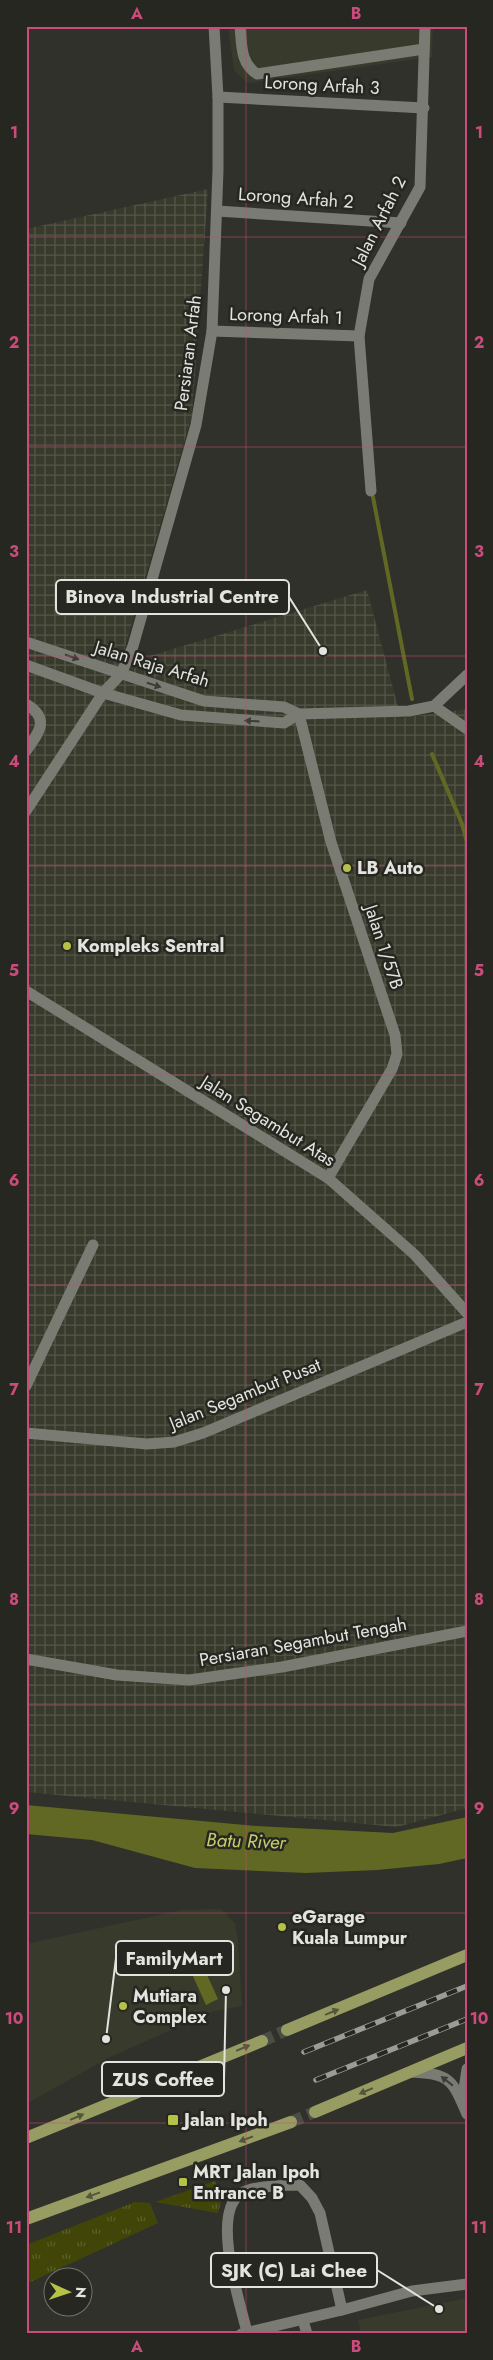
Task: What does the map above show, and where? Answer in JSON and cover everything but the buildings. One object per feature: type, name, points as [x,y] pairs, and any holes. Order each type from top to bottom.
[{"type":"main road","points":[[287,2030],[467,1955]]},
{"type":"main road","points":[[26,2138],[262,2040]]},
{"type":"main road","points":[[315,2112],[467,2048]]},
{"type":"main road","points":[[26,2219],[291,2122]]},
{"type":"street","name":"Persiaran Arfah","points":[[26,811],[103,693],[120,674],[133,646],[196,425],[212,331],[217,211],[218,97],[214,26]]},
{"type":"street","points":[[240,26],[244,61],[257,74],[424,50]]},
{"type":"street","name":"Jalan Arfah 2","points":[[371,491],[359,336],[369,279],[420,187],[424,108],[425,26]]},
{"type":"street","name":"Lorong Arfah 3","points":[[218,97],[424,108]]},
{"type":"street","name":"Lorong Arfah 2","points":[[217,211],[401,223]]},
{"type":"street","name":"Lorong Arfah 1","points":[[212,331],[359,336]]},
{"type":"street","name":"Jalan Raja Arfah","points":[[26,642],[204,701],[284,707],[299,714],[409,711],[434,706]]},
{"type":"street","name":"Jalan Raja Arfah","points":[[26,665],[103,693],[181,716],[284,723],[299,714]]},
{"type":"street","points":[[467,675],[434,706],[467,729]]},
{"type":"street","points":[[26,704],[37,710],[41,722],[39,732],[26,751]]},
{"type":"street","name":"Jalan 1/57B","points":[[299,714],[331,842],[395,1036],[397,1054],[392,1070],[328,1178]]},
{"type":"street","name":"Jalan Segambut Atas","points":[[26,990],[328,1178],[415,1255],[467,1313]]},
{"type":"street","points":[[26,1386],[93,1245]]},
{"type":"street","name":"Jalan Segambut Pusat","points":[[26,1433],[146,1444],[174,1442],[203,1433],[467,1322]]},
{"type":"street","name":"Persiaran Segambut Tengah","points":[[26,1658],[117,1675],[189,1680],[282,1667],[467,1631]]},
{"type":"street","points":[[467,2069],[464,2089],[467,2113]]},
{"type":"street","points":[[411,2072],[431,2073],[445,2077],[456,2089],[467,2113]]},
{"type":"street","points":[[342,2310],[320,2213],[312,2198],[300,2185],[278,2184],[240,2193],[232,2203],[228,2213],[228,2244],[244,2333],[303,2320],[342,2310],[412,2291],[467,2284]]},
{"type":"street","points":[[303,2320],[307,2334]]},
{"type":"shaded area","points":[[228,26],[433,26],[432,57],[249,83],[234,70]]},
{"type":"shaded area","points":[[208,189],[192,415],[120,665],[367,590],[401,718],[467,709],[467,1808],[397,1827],[26,1792],[26,229]]},
{"type":"shaded area","name":"Mutiara Complex","points":[[221,1909],[235,1923],[238,1940],[242,2006],[214,2011],[110,2057],[26,2104],[26,1944],[182,1910]]},
{"type":"shaded area","points":[[467,2298],[467,2334],[361,2334],[358,2320]]},
{"type":"green space","points":[[215,2181],[222,2197],[218,2213],[155,2202]]},
{"type":"green space","points":[[135,2202],[150,2203],[158,2223],[61,2268],[42,2268],[42,2277],[26,2284],[26,2245]]},
{"type":"water","name":"Batu River","points":[[26,1805],[256,1826],[393,1833],[467,1817],[467,1858],[439,1864],[377,1870],[306,1873],[195,1868],[92,1840],[26,1834]]},
{"type":"water","points":[[199,1957],[218,1999],[206,2005],[187,1963]]},
{"type":"waterway","points":[[373,497],[412,699]]},
{"type":"waterway","points":[[432,754],[462,824],[467,842]]},
{"type":"tunnel","points":[[262,2041],[287,2030]]},
{"type":"tunnel","points":[[291,2122],[315,2112]]},
{"type":"railway","points":[[304,2052],[467,1986]]},
{"type":"railway","points":[[316,2080],[467,2019]]},
{"type":"place","name":"Binova Industrial Centre","points":[[323,651]]},
{"type":"place","name":"LB Auto","points":[[347,868]]},
{"type":"place","name":"Kompleks Sentral","points":[[67,946]]},
{"type":"place","name":"eGarage Kuala Lumpur","points":[[282,1927]]},
{"type":"place","name":"ZUS Coffee","points":[[226,1990]]},
{"type":"place","name":"Mutiara Complex","points":[[123,2006]]},
{"type":"place","name":"FamilyMart","points":[[106,2039]]},
{"type":"place","name":"Jalan Ipoh","points":[[173,2120]]},
{"type":"place","name":"MRT Jalan Ipoh Entrance B","points":[[183,2182]]},
{"type":"place","name":"SJK (C) Lai Chee","points":[[439,2309]]}]
